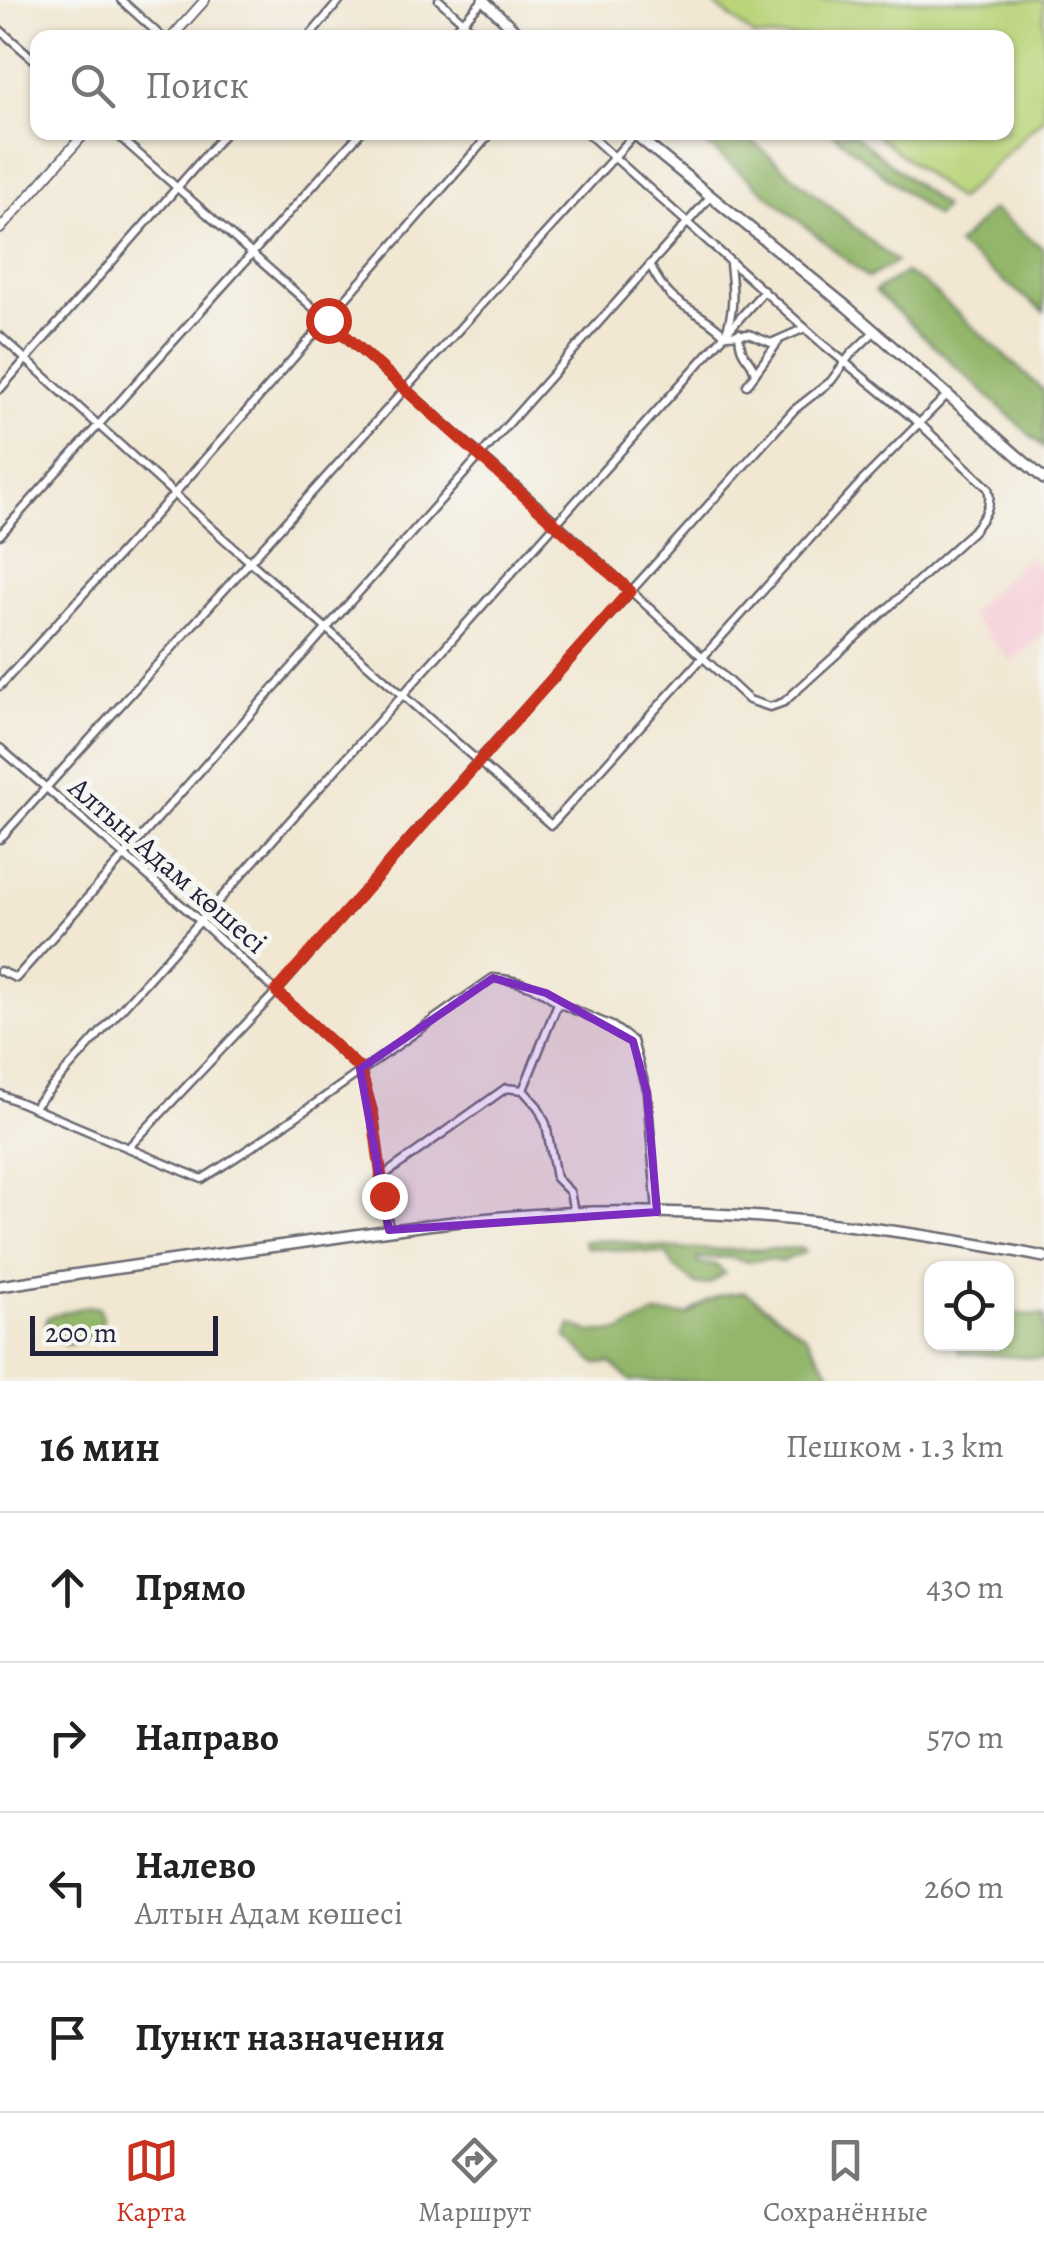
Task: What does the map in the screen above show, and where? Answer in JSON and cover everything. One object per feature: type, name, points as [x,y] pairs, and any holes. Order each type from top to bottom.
[{"type":"main road","points":[[483,0],[515,30]]},
{"type":"main road","points":[[641,140],[875,331],[1044,479]]},
{"type":"main road","points":[[0,1286],[439,1222],[574,1214],[722,1214],[892,1232],[1044,1258]]},
{"type":"street","points":[[122,0],[154,30]]},
{"type":"street","points":[[179,30],[205,0]]},
{"type":"street","points":[[315,30],[340,0]]},
{"type":"street","points":[[440,0],[473,30]]},
{"type":"street","points":[[455,30],[483,0]]},
{"type":"street","points":[[0,30],[30,56]]},
{"type":"street","points":[[0,229],[79,140]]},
{"type":"street","points":[[123,140],[556,522],[702,659],[756,705],[770,707],[784,702],[973,532],[989,506],[988,488],[595,140]]},
{"type":"street","points":[[0,390],[219,140]]},
{"type":"street","points":[[0,535],[355,140]]},
{"type":"street","points":[[0,686],[485,140]]},
{"type":"street","points":[[0,839],[628,140]]},
{"type":"street","points":[[0,971],[16,978],[711,196]]},
{"type":"street","points":[[724,335],[734,300],[730,262]]},
{"type":"street","points":[[651,267],[664,292],[677,304],[709,320],[724,335]]},
{"type":"street","points":[[33,1108],[764,291]]},
{"type":"street","points":[[724,335],[739,333],[770,343],[805,328]]},
{"type":"street","points":[[128,1148],[276,991],[794,410],[831,381],[875,331]]},
{"type":"street","points":[[739,333],[740,352],[755,374]]},
{"type":"street","points":[[0,336],[551,824],[864,479],[948,394]]},
{"type":"street","points":[[747,384],[779,341]]},
{"type":"street","name":"Алтын Адам көшесі","points":[[0,748],[199,920],[360,1069]]},
{"type":"street","points":[[0,1094],[202,1179],[289,1124],[360,1069],[493,978],[509,979],[546,993],[633,1041],[647,1094],[658,1212]]},
{"type":"street","points":[[522,1090],[558,1003]]},
{"type":"street","points":[[360,1069],[373,1115],[389,1230]]},
{"type":"street","points":[[380,1178],[506,1088],[522,1090],[538,1106],[546,1124],[556,1178],[570,1192],[574,1214]]},
{"type":"highlighted area","points":[[493,978],[546,993],[633,1041],[647,1093],[657,1212],[389,1230],[360,1069]]},
{"type":"shaded area","points":[[1028,556],[1044,573],[1044,633],[1012,662],[968,614]]},
{"type":"green space","points":[[709,0],[1044,0],[1044,117],[958,200],[883,140],[1014,140],[1014,30],[746,30]]},
{"type":"green space","points":[[701,140],[750,140],[896,262],[868,278]]},
{"type":"green space","points":[[841,140],[861,140],[944,207],[936,217]]},
{"type":"green space","points":[[992,209],[1044,249],[1044,312],[957,245]]},
{"type":"green space","points":[[905,273],[924,283],[1044,391],[1044,448],[875,291]]},
{"type":"green space","points":[[614,1240],[683,1249],[800,1248],[805,1252],[781,1262],[747,1262],[727,1257],[697,1259],[699,1264],[714,1264],[725,1273],[709,1284],[697,1285],[674,1267],[667,1254],[586,1247],[583,1241]]},
{"type":"green space","points":[[745,1292],[805,1335],[836,1381],[631,1381],[611,1363],[596,1364],[566,1337],[571,1325],[590,1332],[619,1332],[655,1314],[688,1315],[721,1295]]},
{"type":"green space","points":[[87,1306],[99,1308],[103,1319],[88,1338],[65,1345],[45,1327],[48,1317]]},
{"type":"green space","points":[[1014,1314],[1044,1316],[1044,1359],[959,1353],[1014,1351]]},
{"type":"route","points":[[328,320],[630,591],[276,991],[360,1069],[373,1115],[384,1196]]}]
